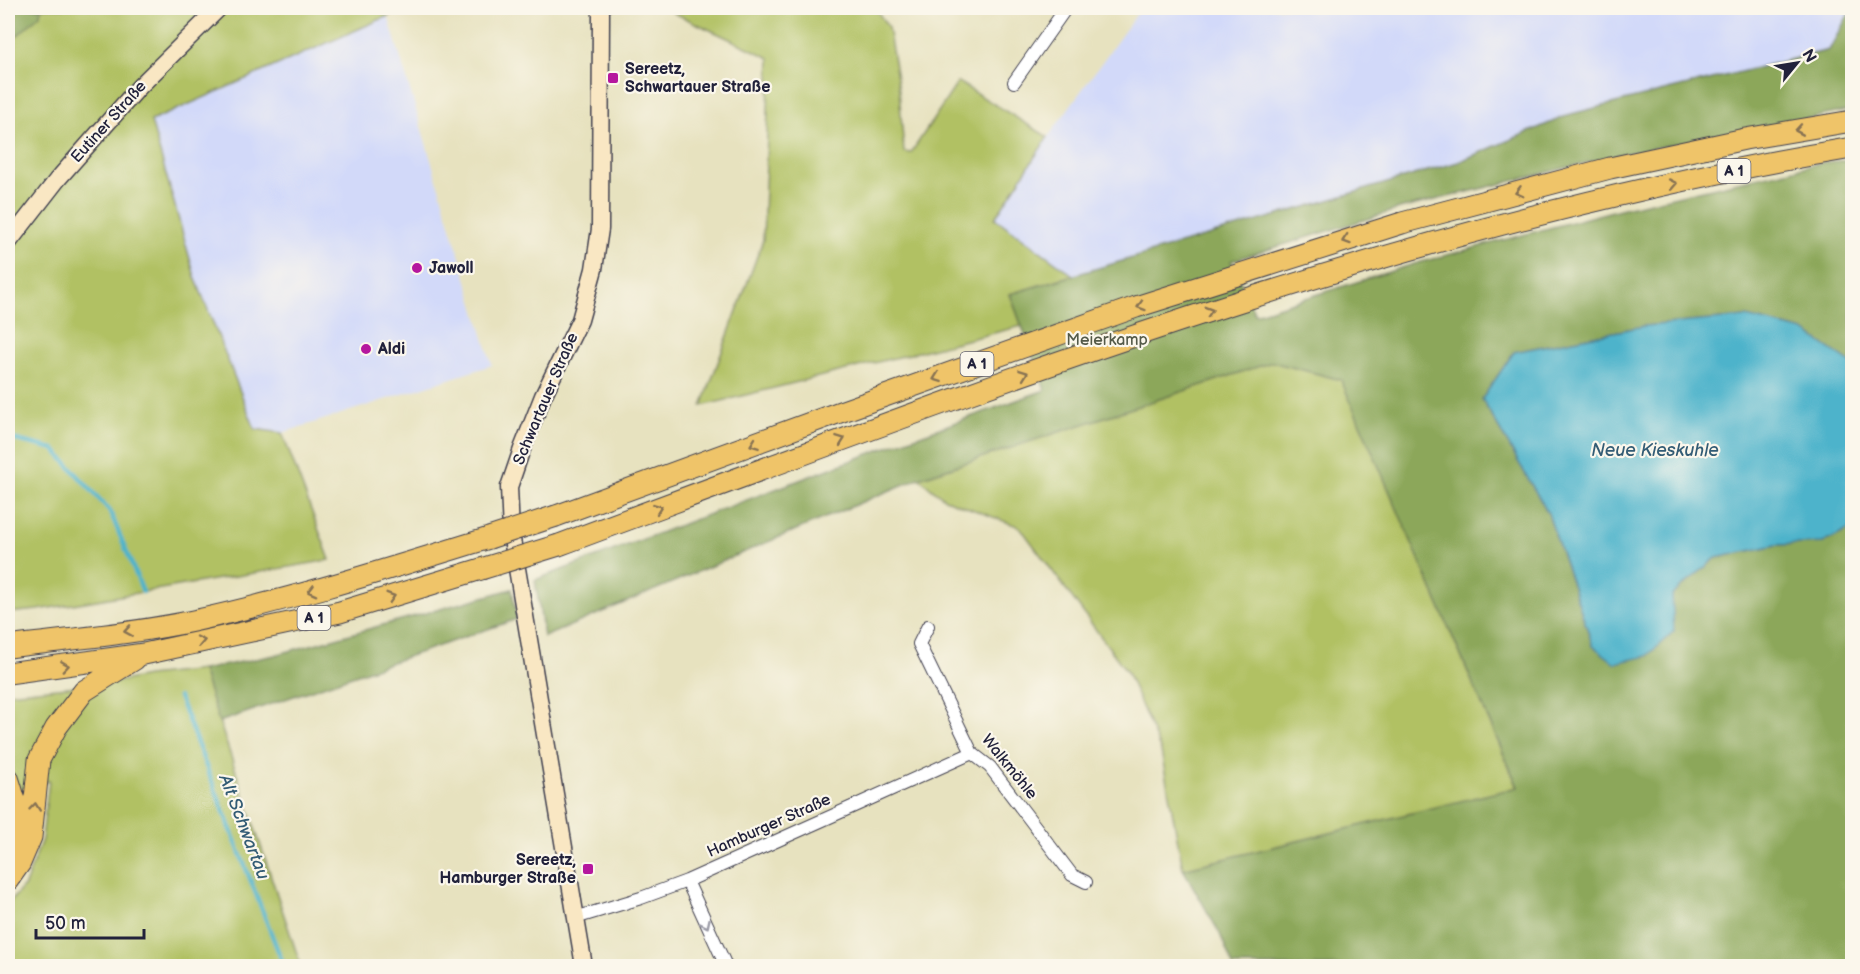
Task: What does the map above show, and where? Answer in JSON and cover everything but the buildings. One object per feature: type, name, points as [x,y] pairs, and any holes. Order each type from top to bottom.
[{"type":"highway","name":"A 1","points":[[8,647],[192,621],[334,586],[556,516],[1136,307],[1402,222],[1610,168],[1745,139],[1852,121]]},
{"type":"highway","name":"A 1","points":[[8,673],[144,654],[340,612],[559,545],[837,441],[1140,333],[1408,249],[1615,195],[1852,148]]},
{"type":"highway","points":[[8,880],[20,863],[32,837],[39,760],[56,728],[84,691],[144,654]]},
{"type":"highway","points":[[8,778],[17,806],[19,832],[8,862]]},
{"type":"street","name":"Eutiner Straße","points":[[8,243],[57,180],[140,86],[219,8]]},
{"type":"street","name":"Schwartauer Straße","points":[[584,966],[511,533],[509,487],[543,396],[580,320],[594,269],[600,229],[602,8]]},
{"type":"street","points":[[1014,82],[1066,8]]},
{"type":"street","name":"Walkmöhle","points":[[928,626],[919,644],[972,753],[990,767],[1072,875],[1086,882]]},
{"type":"street","name":"Hamburger Straße","points":[[575,918],[687,881],[972,753]]},
{"type":"street","points":[[687,881],[726,966]]},
{"type":"shaded area","points":[[1141,8],[1852,8],[1829,50],[1571,114],[1458,162],[1073,275],[995,218],[1048,137]]},
{"type":"shaded area","points":[[388,16],[492,365],[282,433],[255,429],[195,277],[151,120]]},
{"type":"green space","points":[[8,8],[401,8],[388,16],[151,121],[195,277],[255,429],[282,433],[330,560],[38,610],[8,613]]},
{"type":"green space","points":[[8,8],[41,8],[40,15],[8,44]]},
{"type":"green space","points":[[678,8],[875,8],[888,27],[899,90],[904,152],[911,153],[958,82],[1048,137],[995,218],[1073,275],[1010,294],[1022,326],[702,406],[763,240],[770,58],[674,13]]},
{"type":"green space","name":"Meierkamp","points":[[1852,8],[1852,110],[1622,154],[1403,208],[1231,261],[1255,314],[1414,264],[1620,209],[1825,162],[1852,160],[1852,364],[1804,331],[1746,317],[1644,326],[1514,352],[1482,399],[1548,513],[1593,646],[1672,595],[1716,558],[1776,545],[1823,543],[1852,528],[1852,966],[1233,966],[1220,934],[1183,869],[1518,787],[1341,380],[1272,362],[919,478],[544,637],[535,580],[1045,390],[1010,294],[1458,162],[1571,114],[1829,50]]},
{"type":"green space","points":[[1272,362],[1342,380],[1518,788],[1183,869],[1161,751],[1127,672],[1020,527],[945,499],[919,478]]},
{"type":"green space","points":[[512,589],[517,619],[219,722],[202,670],[275,655]]},
{"type":"green space","points":[[202,670],[301,966],[8,966],[8,904],[25,885],[42,839],[49,780],[8,798],[8,693]]},
{"type":"water","name":"Neue Kieskuhle","points":[[1746,317],[1804,331],[1852,364],[1852,528],[1823,543],[1776,545],[1716,558],[1672,595],[1674,631],[1647,656],[1615,663],[1593,646],[1548,513],[1482,399],[1514,352],[1644,326]]},
{"type":"waterway","name":"Alt Schwartau","points":[[8,438],[54,449],[110,511],[143,592]]},
{"type":"waterway","name":"Alt Schwartau","points":[[179,697],[284,966]]},
{"type":"place","name":"Sereetz, Schwartauer Straße","points":[[613,78]]},
{"type":"place","name":"Jawoll","points":[[417,268]]},
{"type":"place","name":"Aldi","points":[[366,349]]},
{"type":"place","name":"Sereetz, Hamburger Straße","points":[[588,869]]}]
